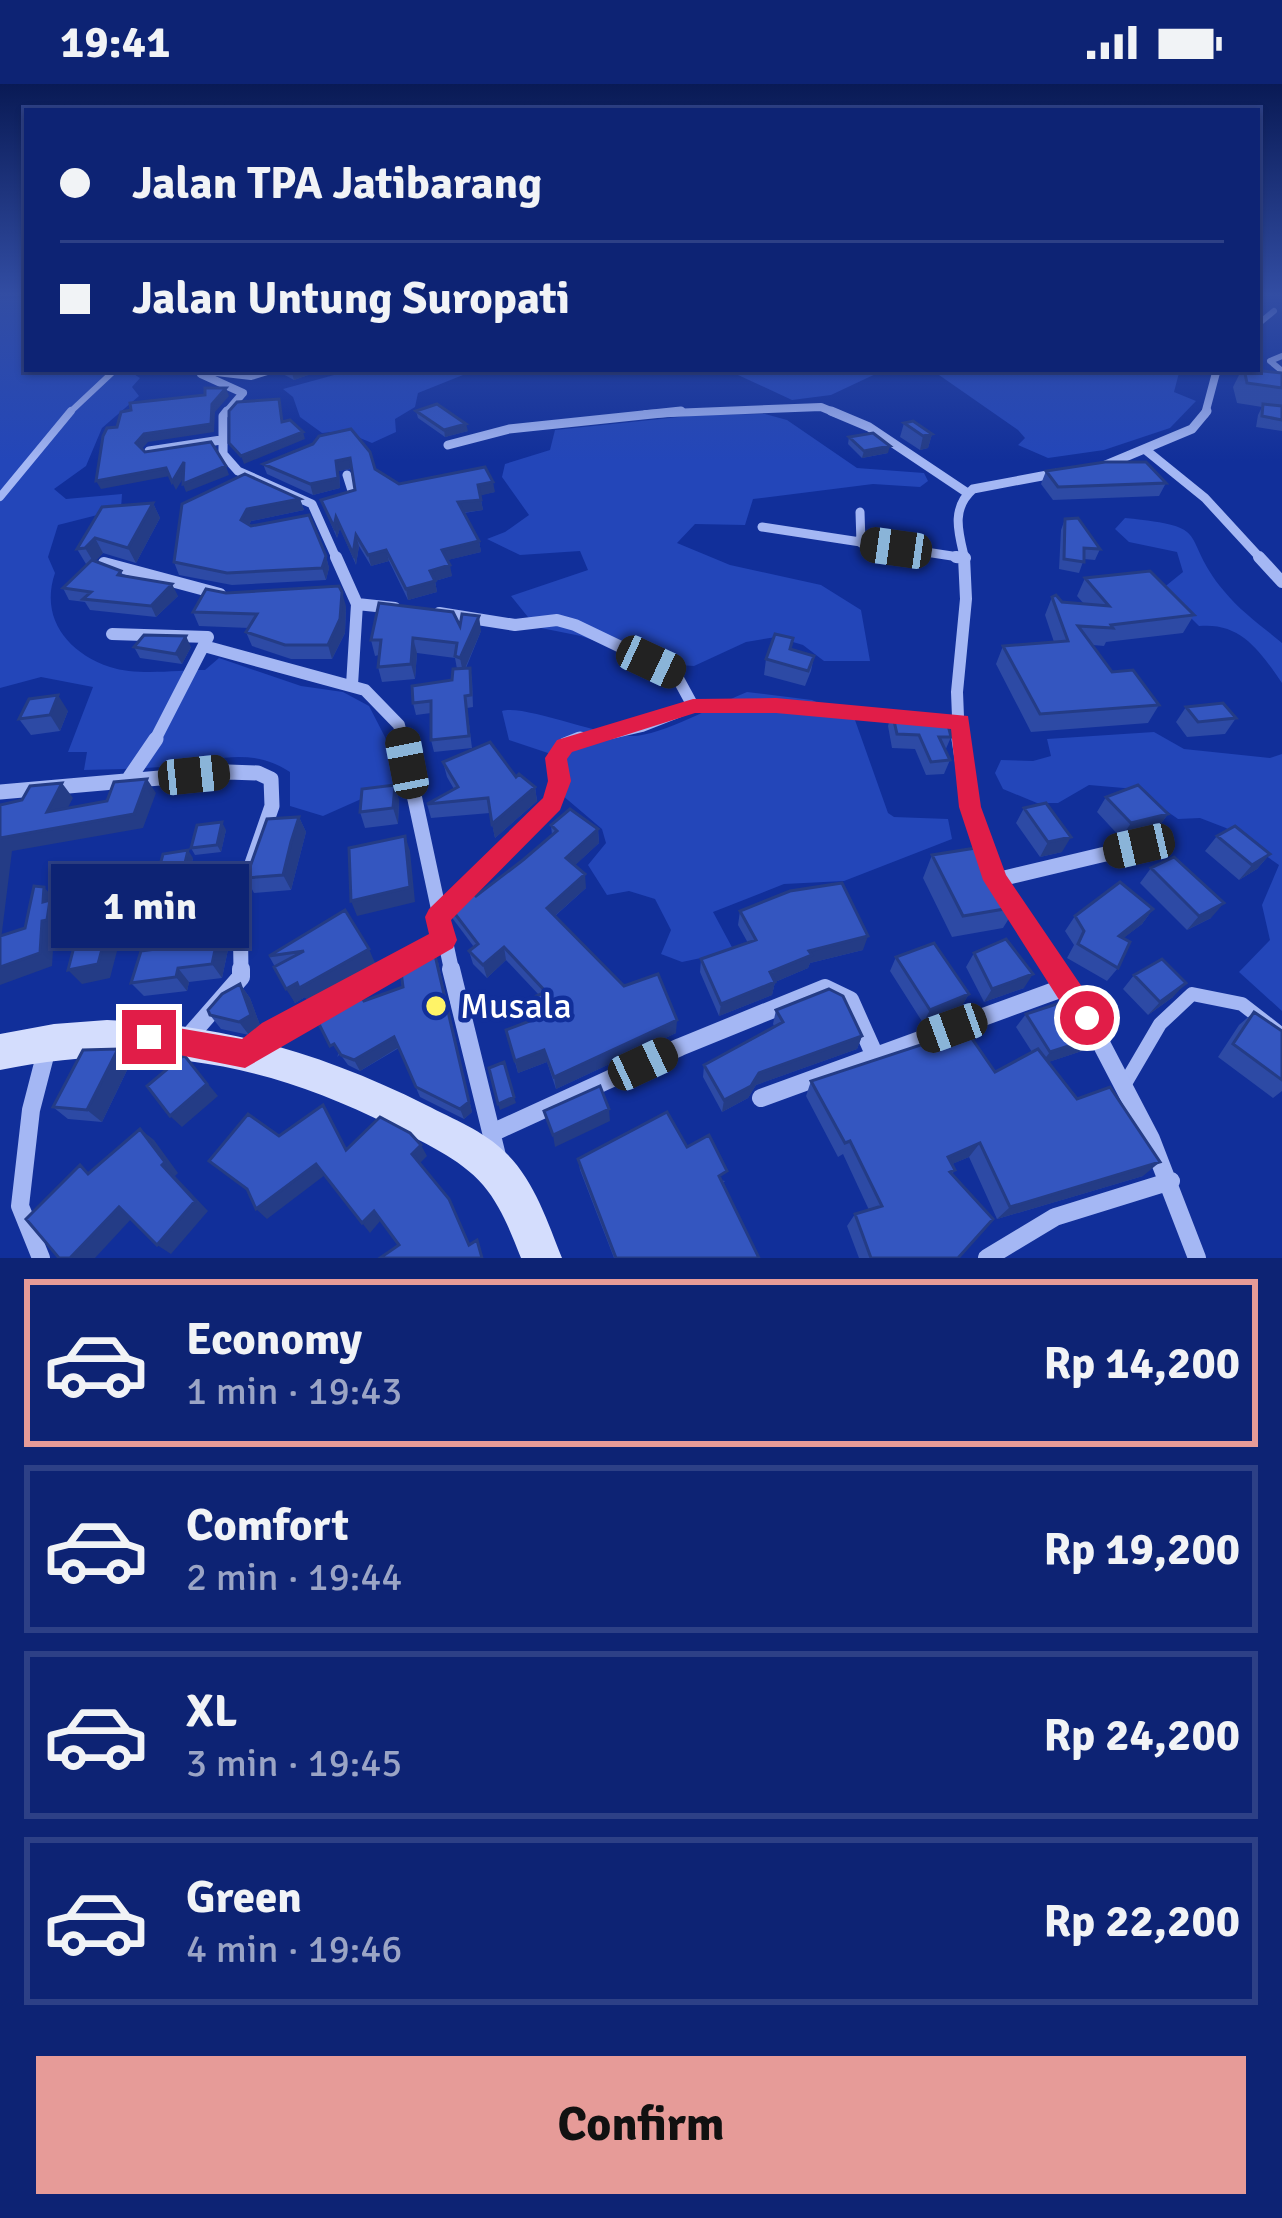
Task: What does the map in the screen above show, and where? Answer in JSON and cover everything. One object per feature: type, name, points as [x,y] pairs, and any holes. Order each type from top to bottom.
[{"type":"main road","points":[[0,1052],[49,1040],[115,1033],[245,1054],[363,1091],[448,1136],[499,1172],[542,1258]]},
{"type":"street","points":[[198,372],[242,392],[223,416],[223,454],[247,475],[315,511],[357,604],[352,685]]},
{"type":"street","points":[[207,372],[251,376],[264,372]]},
{"type":"street","points":[[448,446],[509,429],[576,420],[717,408],[821,407],[869,427],[966,491],[1022,477],[1087,472],[1147,451],[1204,418],[1216,395],[1217,372]]},
{"type":"street","points":[[149,451],[221,440]]},
{"type":"street","points":[[1147,451],[1204,498],[1280,577]]},
{"type":"street","points":[[234,483],[262,467]]},
{"type":"street","points":[[296,521],[353,494],[347,475]]},
{"type":"street","points":[[966,491],[956,513],[965,558],[960,722],[970,807],[996,880],[1126,1082],[1172,1181],[1197,1258]]},
{"type":"street","points":[[860,512],[861,543]]},
{"type":"street","points":[[762,527],[965,558]]},
{"type":"street","points":[[104,563],[153,580],[231,596]]},
{"type":"street","points":[[334,591],[353,590]]},
{"type":"street","points":[[357,604],[515,625],[557,620],[575,625],[675,674],[693,706]]},
{"type":"street","points":[[112,634],[206,635],[160,733],[126,783]]},
{"type":"street","points":[[204,646],[352,685],[373,695],[400,724],[438,917],[494,1132],[499,1172]]},
{"type":"street","points":[[438,917],[552,803],[560,781],[556,758],[565,746],[642,726],[693,706],[776,705],[920,719]]},
{"type":"street","points":[[940,720],[960,722]]},
{"type":"street","points":[[0,792],[229,772],[271,778],[272,806],[240,898],[241,976],[184,1042]]},
{"type":"street","points":[[996,880],[1139,846]]},
{"type":"street","points":[[245,1054],[272,1033],[444,940]]},
{"type":"street","points":[[761,1098],[1068,986]]},
{"type":"street","points":[[494,1132],[680,1047],[825,988],[850,1000],[875,1056]]},
{"type":"street","points":[[41,1258],[20,1206],[31,1110],[49,1040]]},
{"type":"street","points":[[988,1258],[1055,1216],[1172,1181]]},
{"type":"lane","points":[[1282,356],[1270,361],[1282,371]]},
{"type":"lane","points":[[0,497],[27,470],[60,422],[99,392],[114,372]]},
{"type":"lane","points":[[1126,1082],[1160,1024],[1192,994],[1222,994],[1236,1000],[1282,1035]]},
{"type":"shaded area","points":[[0,351],[24,351],[24,372],[131,372],[140,378],[132,387],[139,396],[102,428],[86,466],[54,489],[66,499],[122,494],[121,509],[58,525],[48,557],[55,573],[51,604],[69,642],[94,660],[121,670],[205,670],[219,658],[301,686],[343,692],[369,706],[385,737],[395,784],[323,816],[290,806],[290,772],[259,759],[84,770],[87,752],[68,752],[93,687],[41,677],[0,688]]},
{"type":"shaded area","points":[[345,372],[470,372],[418,393],[415,407],[395,419],[396,432],[372,443],[343,431],[322,433],[300,417],[293,397],[283,389]]},
{"type":"shaded area","points":[[731,372],[880,372],[831,395],[792,400]]},
{"type":"shaded area","points":[[928,372],[1179,372],[1174,392],[1196,401],[1170,428],[1104,450],[1048,458],[1018,445],[1025,438],[1018,430]]},
{"type":"shaded area","points":[[765,414],[787,420],[857,468],[924,473],[928,481],[920,487],[873,484],[753,499],[745,525],[695,524],[677,543],[730,565],[821,585],[861,610],[870,661],[824,661],[803,645],[776,637],[746,642],[694,666],[662,664],[581,636],[536,627],[511,596],[588,570],[580,551],[520,555],[487,539],[529,515],[502,477],[505,464],[550,450],[555,430],[698,415]]},
{"type":"shaded area","points":[[1125,518],[1173,525],[1191,536],[1224,591],[1282,643],[1282,683],[1248,641],[1227,629],[1199,626],[1162,589],[1183,572],[1177,552],[1129,542],[1115,529]]},
{"type":"shaded area","points":[[747,692],[812,700],[855,720],[888,813],[948,819],[952,839],[844,881],[784,884],[713,912],[734,951],[682,962],[661,954],[671,930],[655,899],[629,891],[607,895],[588,865],[606,843],[602,829],[562,795],[548,753],[509,740],[502,711],[527,712],[632,736],[674,725]]},
{"type":"shaded area","points":[[1154,732],[1184,749],[1270,758],[1282,754],[1282,1011],[1239,972],[1270,940],[1262,905],[1279,865],[1226,828],[1200,818],[1178,819],[1135,789],[1089,785],[1058,803],[1037,803],[1003,789],[995,773],[1001,760],[1051,756],[1047,739]]},
{"type":"building","points":[[1245,372],[1282,373],[1282,388],[1247,383]]},
{"type":"building","points":[[205,388],[226,388],[212,404],[211,424],[144,434],[136,443],[145,452],[211,442],[226,466],[183,484],[184,462],[172,482],[166,468],[96,481],[103,436],[107,428],[117,427],[121,412],[131,410],[130,403],[205,395]]},
{"type":"building","points":[[279,399],[282,422],[290,420],[303,432],[241,456],[229,443],[229,411],[237,402]]},
{"type":"building","points":[[437,404],[466,424],[444,430],[416,411]]},
{"type":"building","points":[[1263,404],[1282,406],[1282,420],[1262,416]]},
{"type":"building","points":[[913,421],[932,434],[923,436],[904,423]]},
{"type":"building","points":[[351,429],[370,452],[375,469],[399,484],[485,467],[493,482],[478,485],[481,500],[458,502],[479,541],[442,550],[450,565],[430,571],[435,581],[406,589],[386,550],[368,555],[356,535],[353,554],[336,517],[334,527],[321,500],[355,490],[350,458],[336,461],[338,478],[310,484],[263,464],[313,444],[319,436]]},
{"type":"building","points":[[873,433],[890,446],[864,451],[849,437]]},
{"type":"building","points":[[1105,462],[1146,462],[1166,483],[1058,487],[1046,471]]},
{"type":"building","points":[[245,474],[300,499],[247,509],[241,520],[251,526],[309,515],[326,556],[322,568],[227,573],[174,562],[182,504]]},
{"type":"building","points":[[153,503],[128,548],[95,538],[77,549],[102,507]]},
{"type":"building","points":[[1078,518],[1100,549],[1084,548],[1084,562],[1064,559],[1065,519]]},
{"type":"building","points":[[92,560],[121,571],[118,575],[172,584],[151,606],[83,599],[91,592],[63,588]]},
{"type":"building","points":[[1150,571],[1194,615],[1111,625],[1113,628],[1078,626],[1112,672],[1133,670],[1159,705],[1040,714],[1003,646],[1068,641],[1052,597],[1109,606],[1085,578]]},
{"type":"building","points":[[339,586],[340,619],[328,645],[285,645],[246,632],[257,614],[193,612],[206,589],[226,593]]},
{"type":"building","points":[[379,603],[453,612],[460,626],[462,614],[479,616],[460,658],[455,656],[457,643],[413,638],[411,664],[378,667],[381,640],[371,640]]},
{"type":"building","points":[[775,634],[793,638],[790,649],[814,656],[808,671],[766,659]]},
{"type":"building","points":[[144,635],[186,636],[176,654],[134,647]]},
{"type":"building","points":[[470,668],[471,695],[465,696],[469,736],[431,740],[431,701],[413,703],[412,686],[452,680],[453,669]]},
{"type":"building","points":[[58,695],[50,715],[19,719],[29,699]]},
{"type":"building","points":[[1223,703],[1236,718],[1198,722],[1186,707]]},
{"type":"building","points":[[892,712],[946,717],[951,737],[939,737],[950,760],[931,762],[919,735],[897,734]]},
{"type":"building","points":[[490,742],[516,777],[519,774],[535,787],[492,824],[488,798],[427,804],[458,787],[443,762]]},
{"type":"building","points":[[147,779],[134,814],[0,838],[0,805],[22,800],[30,786],[62,783],[47,812],[107,801],[114,782]]},
{"type":"building","points":[[395,785],[393,808],[360,812],[362,789]]},
{"type":"building","points":[[1138,785],[1168,814],[1131,823],[1106,797]]},
{"type":"building","points":[[1046,803],[1071,837],[1048,842],[1024,808]]},
{"type":"building","points":[[570,809],[598,829],[566,858],[585,874],[547,908],[624,986],[658,974],[677,1020],[554,1077],[544,1050],[515,1061],[506,1030],[543,1016],[536,996],[546,992],[504,947],[483,965],[469,951],[478,944],[449,906],[468,887],[476,896],[523,860],[557,831],[551,825]]},
{"type":"building","points":[[299,817],[283,875],[246,878],[267,819]]},
{"type":"building","points":[[222,822],[217,845],[191,848],[197,825]]},
{"type":"building","points":[[1235,826],[1270,854],[1252,865],[1217,836]]},
{"type":"building","points":[[405,836],[410,887],[351,901],[349,848]]},
{"type":"building","points":[[982,847],[1016,907],[963,916],[932,855]]},
{"type":"building","points":[[188,850],[181,880],[155,883],[163,854]]},
{"type":"building","points":[[1174,857],[1224,903],[1199,916],[1151,868]]},
{"type":"building","points":[[124,868],[98,964],[68,970],[85,904],[73,906],[79,877]]},
{"type":"building","points":[[1120,882],[1153,909],[1119,936],[1130,942],[1118,968],[1078,944],[1084,931],[1075,916]]},
{"type":"building","points":[[842,883],[868,936],[809,951],[812,955],[770,972],[775,982],[721,1004],[701,959],[756,940],[740,911],[790,891]]},
{"type":"building","points":[[34,886],[44,887],[43,902],[50,900],[47,920],[42,921],[40,953],[0,967],[0,936],[25,928]]},
{"type":"building","points":[[345,910],[369,949],[299,988],[297,983],[286,989],[274,967],[304,951],[269,956]]},
{"type":"building","points":[[219,931],[212,964],[178,968],[176,977],[131,983],[141,951],[186,945],[189,936]]},
{"type":"building","points":[[1006,939],[1033,974],[992,989],[974,953]]},
{"type":"building","points":[[934,943],[969,994],[930,1010],[896,957]]},
{"type":"building","points":[[434,951],[469,1102],[460,1109],[416,1087],[394,1037],[354,1060],[341,1055],[334,1044],[330,1046],[314,1014],[357,990],[364,1001],[403,987],[400,964]]},
{"type":"building","points":[[1162,959],[1186,983],[1160,1002],[1134,975]]},
{"type":"building","points":[[240,984],[251,1015],[239,1022],[210,1015],[208,1010],[222,994]]},
{"type":"building","points":[[829,989],[843,996],[862,1036],[759,1073],[751,1086],[724,1100],[704,1065],[783,1022],[776,1010]]},
{"type":"building","points":[[1075,998],[1100,1036],[1050,1052],[1026,1014]]},
{"type":"building","points":[[1254,1012],[1282,1031],[1282,1080],[1233,1044]]},
{"type":"building","points":[[966,1030],[995,1072],[1038,1049],[1077,1099],[1110,1087],[1160,1162],[1010,1207],[980,1143],[948,1157],[955,1170],[950,1172],[993,1219],[958,1258],[871,1258],[855,1214],[882,1206],[850,1141],[845,1143],[811,1081]]},
{"type":"building","points":[[118,1049],[87,1110],[53,1107],[83,1050]]},
{"type":"building","points":[[184,1055],[207,1084],[170,1116],[147,1086]]},
{"type":"building","points":[[504,1062],[514,1097],[498,1104],[489,1068]]},
{"type":"building","points":[[600,1086],[609,1109],[553,1135],[544,1111]]},
{"type":"building","points":[[323,1105],[346,1150],[380,1117],[410,1133],[421,1145],[412,1154],[449,1199],[469,1245],[477,1240],[482,1258],[380,1258],[399,1245],[374,1211],[362,1223],[316,1164],[256,1209],[247,1189],[209,1161],[248,1114],[279,1136]]},
{"type":"building","points":[[667,1112],[687,1147],[709,1135],[727,1171],[719,1176],[759,1258],[616,1258],[578,1159]]},
{"type":"building","points":[[140,1129],[165,1162],[162,1165],[195,1201],[157,1245],[119,1207],[70,1258],[59,1258],[26,1219],[80,1165],[88,1174]]},
{"type":"place","name":"Musala","points":[[436,1006]]},
{"type":"route","points":[[149,1037],[245,1054],[272,1033],[444,940],[438,917],[552,803],[560,781],[556,758],[565,746],[642,726],[693,706],[776,705],[960,722],[970,807],[996,880],[1087,1018]]}]
